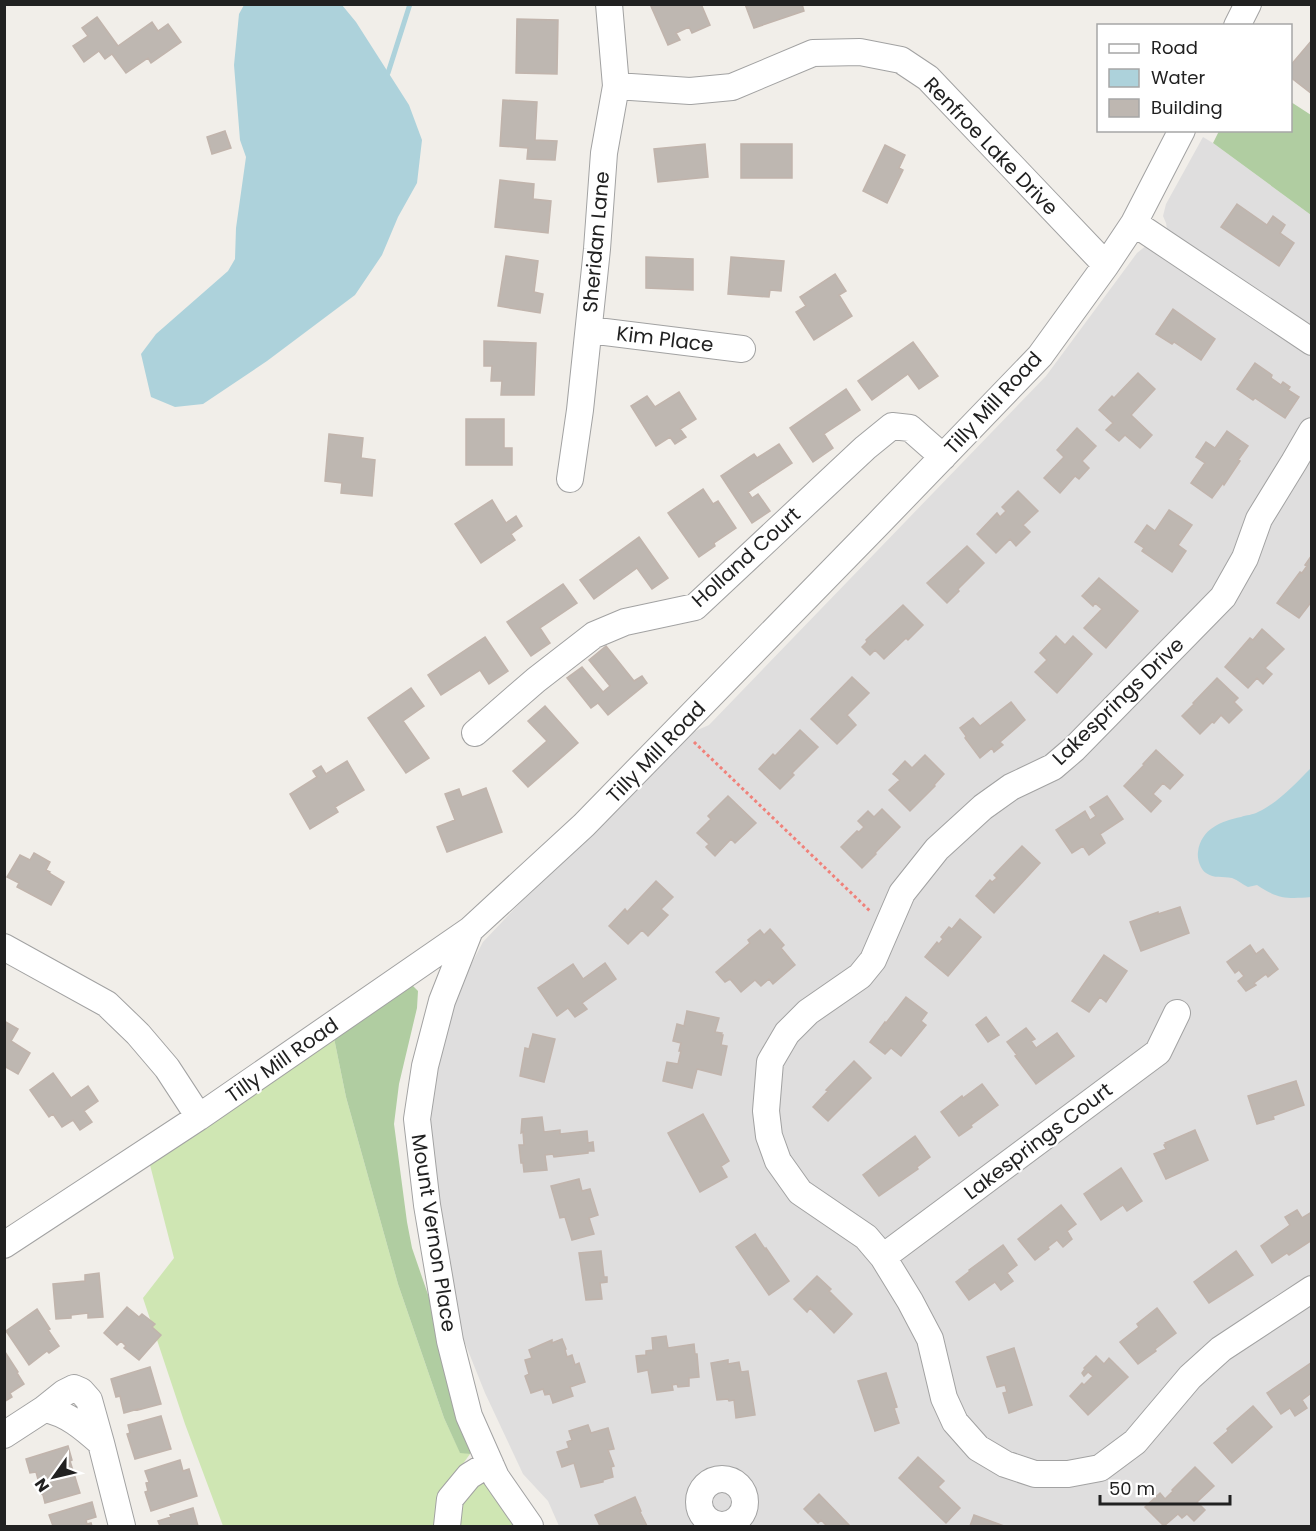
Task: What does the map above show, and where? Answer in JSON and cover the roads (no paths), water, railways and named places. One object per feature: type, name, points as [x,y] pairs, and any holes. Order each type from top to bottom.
[{"type":"street","name":"Sheridan Lane","points":[[570,479],[589,330],[604,153],[616,86],[609,4]]},
{"type":"street","points":[[1238,24],[1248,4]]},
{"type":"street","name":"Renfroe Lake Drive","points":[[616,86],[690,91],[732,87],[813,53],[860,52],[901,60],[927,78],[1106,266]]},
{"type":"street","name":"Tilly Mill Road","points":[[4,1245],[200,1117],[470,930],[584,825],[1040,356],[1106,266],[1134,223],[1181,132]]},
{"type":"street","points":[[1134,223],[1311,342]]},
{"type":"street","name":"Kim Place","points":[[589,330],[742,349]]},
{"type":"street","name":"Holland Court","points":[[475,733],[536,680],[594,635],[625,622],[695,607],[865,448],[892,426],[910,428],[942,457]]},
{"type":"street","name":"Lakesprings Drive","points":[[1311,431],[1259,519],[1245,558],[1223,597],[1074,749],[1053,767],[1011,787],[983,807],[937,849],[902,893],[873,960],[860,976],[808,1012],[787,1033],[770,1062],[766,1111],[769,1136],[778,1161],[800,1192],[866,1238],[883,1257],[910,1301],[930,1339],[944,1398],[956,1422],[978,1448],[1005,1464],[1035,1474],[1068,1474],[1100,1468],[1135,1442],[1190,1377],[1221,1348],[1311,1289]]},
{"type":"street","name":"Mount Vernon Place","points":[[470,930],[442,1002],[425,1066],[417,1119],[428,1205],[453,1355],[469,1416],[496,1477],[530,1527]]},
{"type":"street","points":[[4,946],[106,1004],[138,1034],[167,1068],[200,1117]]},
{"type":"street","name":"Lakesprings Court","points":[[883,1257],[1158,1052],[1177,1013]]},
{"type":"street","points":[[4,1435],[44,1410],[56,1412],[99,1437],[122,1527]]},
{"type":"street","points":[[447,1527],[450,1499],[469,1476],[490,1463]]},
{"type":"water","points":[[244,5],[342,5],[356,22],[409,105],[422,140],[417,183],[398,217],[382,255],[355,295],[267,361],[203,404],[175,407],[151,397],[141,354],[156,334],[228,271],[235,259],[236,228],[246,157],[240,140],[234,65],[239,14]]},
{"type":"water","points":[[1311,768],[1311,897],[1283,897],[1257,885],[1248,887],[1232,878],[1212,876],[1204,871],[1199,863],[1198,852],[1203,837],[1213,827],[1266,808]]},
{"type":"waterway","points":[[388,73],[410,4]]}]
